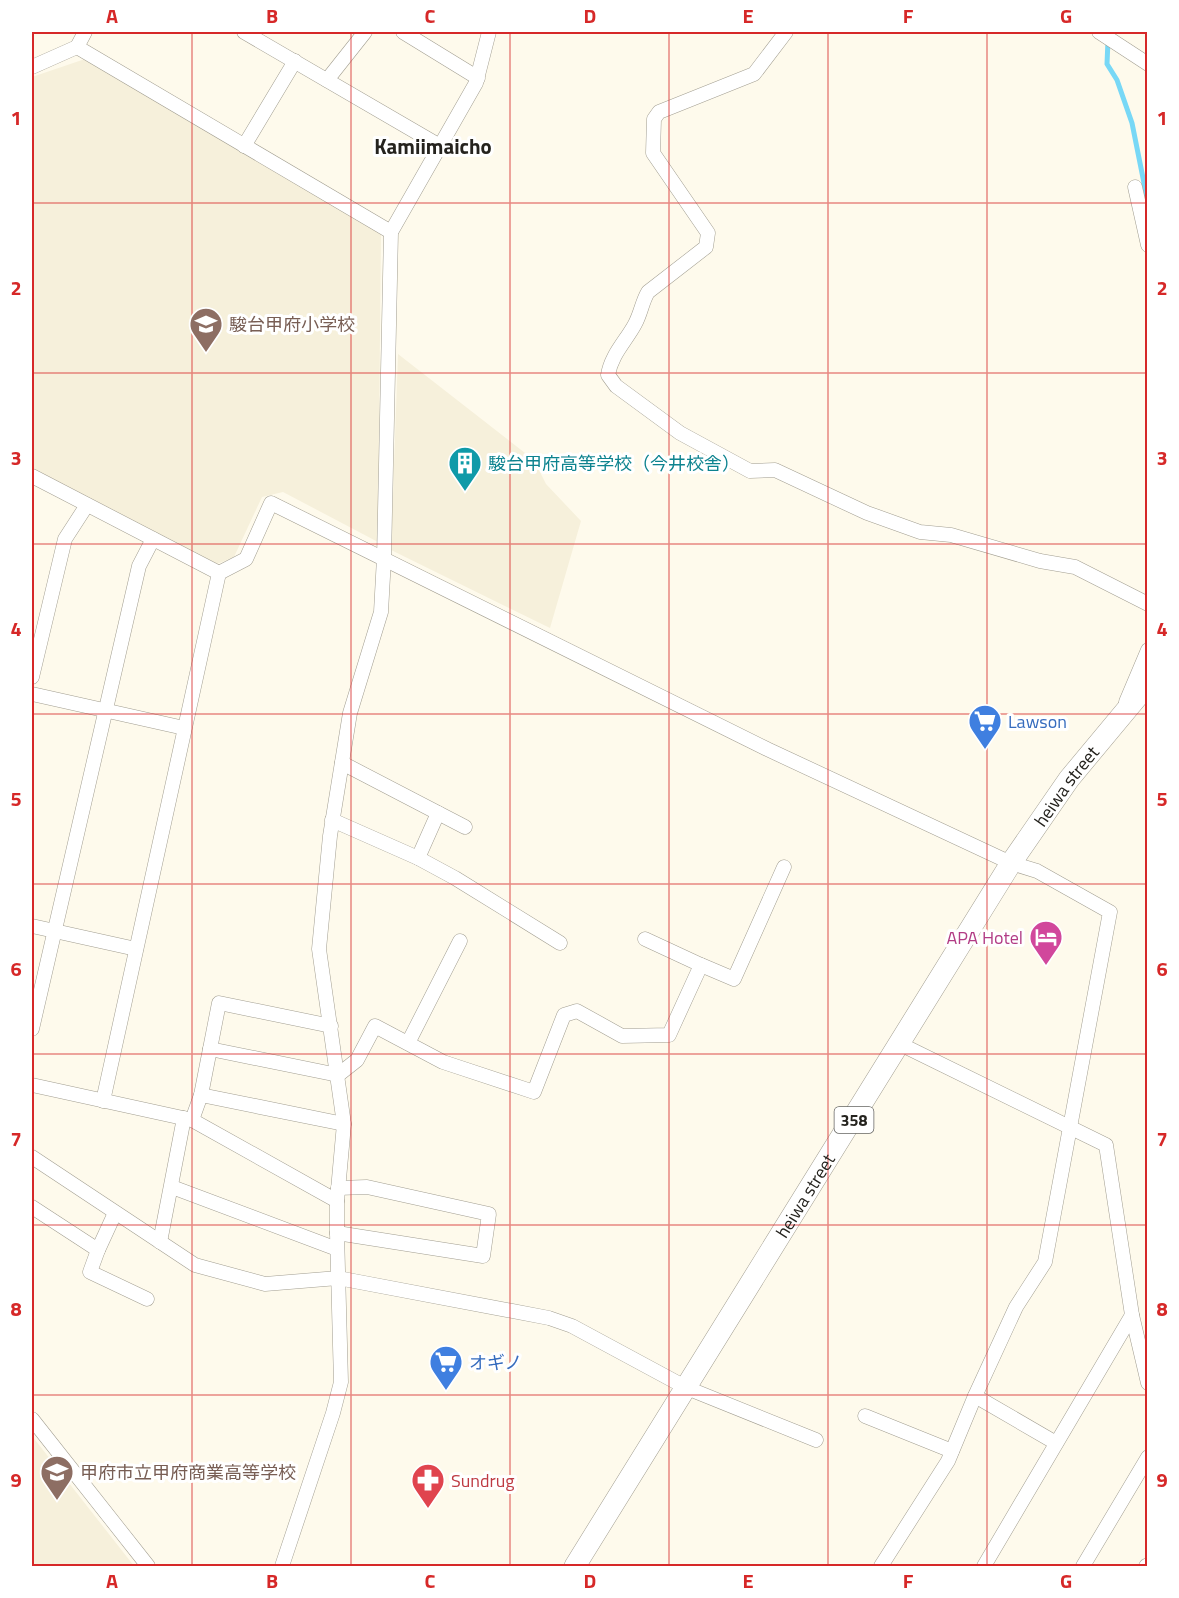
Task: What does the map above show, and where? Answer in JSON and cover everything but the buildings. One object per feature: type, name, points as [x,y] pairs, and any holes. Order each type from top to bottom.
[{"type":"highway","name":"heiwa street","points":[[575,1566],[1011,863],[1069,779],[1148,684]]},
{"type":"street","points":[[32,67],[77,47],[85,32]]},
{"type":"street","points":[[244,32],[440,146]]},
{"type":"street","points":[[327,80],[365,32]]},
{"type":"street","points":[[403,32],[478,78]]},
{"type":"street","points":[[282,1566],[333,1413],[341,1382],[337,1233],[344,1124],[319,949],[332,820],[350,713],[381,612],[391,232],[478,78],[489,32]]},
{"type":"street","points":[[786,32],[754,75],[659,112],[654,119],[653,153],[708,233],[706,247],[648,292],[642,301],[636,321],[610,364],[608,375],[616,386],[680,433],[750,471],[775,470],[867,513],[920,532],[951,535],[1040,561],[1075,567],[1148,604]]},
{"type":"street","points":[[1099,32],[1148,64]]},
{"type":"street","points":[[77,47],[391,232]]},
{"type":"street","points":[[244,146],[295,61]]},
{"type":"street","points":[[1135,187],[1148,245]]},
{"type":"street","points":[[32,476],[219,573]]},
{"type":"street","points":[[104,1101],[219,573],[246,559],[271,502],[767,749],[1011,863],[1037,871],[1110,912],[1045,1262],[1016,1307],[948,1461],[881,1566]]},
{"type":"street","points":[[32,676],[65,539],[87,505]]},
{"type":"street","points":[[32,1029],[139,566],[153,539]]},
{"type":"street","points":[[1120,715],[1148,650]]},
{"type":"street","points":[[32,694],[184,728]]},
{"type":"street","points":[[342,763],[465,827]]},
{"type":"street","points":[[418,858],[438,813]]},
{"type":"street","points":[[332,820],[418,858],[455,878],[560,943]]},
{"type":"street","points":[[645,939],[734,979],[784,867]]},
{"type":"street","points":[[32,926],[136,949]]},
{"type":"street","points":[[408,1043],[460,941]]},
{"type":"street","points":[[210,1049],[338,1075],[357,1060],[375,1026],[443,1062],[534,1092],[564,1015],[576,1011],[622,1036],[669,1035],[701,965]]},
{"type":"street","points":[[160,1242],[188,1119],[201,1095],[219,1003],[331,1026]]},
{"type":"street","points":[[900,1044],[1106,1145],[1132,1315],[1148,1383]]},
{"type":"street","points":[[32,1085],[188,1119],[338,1194],[367,1188],[489,1214],[483,1256],[337,1233]]},
{"type":"street","points":[[201,1095],[344,1124]]},
{"type":"street","points":[[32,1157],[195,1265],[265,1284],[338,1278],[549,1318],[572,1326],[687,1388],[816,1440]]},
{"type":"street","points":[[172,1187],[337,1249]]},
{"type":"street","points":[[32,1208],[98,1250]]},
{"type":"street","points":[[115,1213],[90,1272],[147,1299]]},
{"type":"street","points":[[984,1566],[1132,1315]]},
{"type":"street","points":[[975,1396],[1056,1443]]},
{"type":"street","points":[[865,1416],[952,1451]]},
{"type":"street","points":[[32,1419],[148,1566]]},
{"type":"street","points":[[1083,1566],[1148,1456]]},
{"type":"shaded area","name":"駿台甲府小学校","points":[[85,59],[381,232],[378,542],[283,492],[262,497],[234,557],[217,564],[32,474],[32,77]]},
{"type":"shaded area","points":[[398,354],[534,460],[546,484],[581,521],[550,628],[391,550]]},
{"type":"shaded area","name":"甲府市立甲府商業高等学校","points":[[32,1436],[134,1566],[32,1566]]},
{"type":"waterway","points":[[1108,40],[1107,64],[1117,80],[1132,123],[1148,203]]},
{"type":"place","name":"駿台甲府小学校","points":[[206,353]]},
{"type":"place","name":"駿台甲府高等学校（今井校舎）","points":[[465,492]]},
{"type":"place","name":"Lawson","points":[[985,750]]},
{"type":"place","name":"APA Hotel","points":[[1046,966]]},
{"type":"place","name":"オギノ","points":[[446,1391]]},
{"type":"place","name":"甲府市立甲府商業高等学校","points":[[57,1501]]},
{"type":"place","name":"Sundrug","points":[[428,1509]]},
{"type":"district","name":"Kamiimaicho","points":[[433,146]]}]
